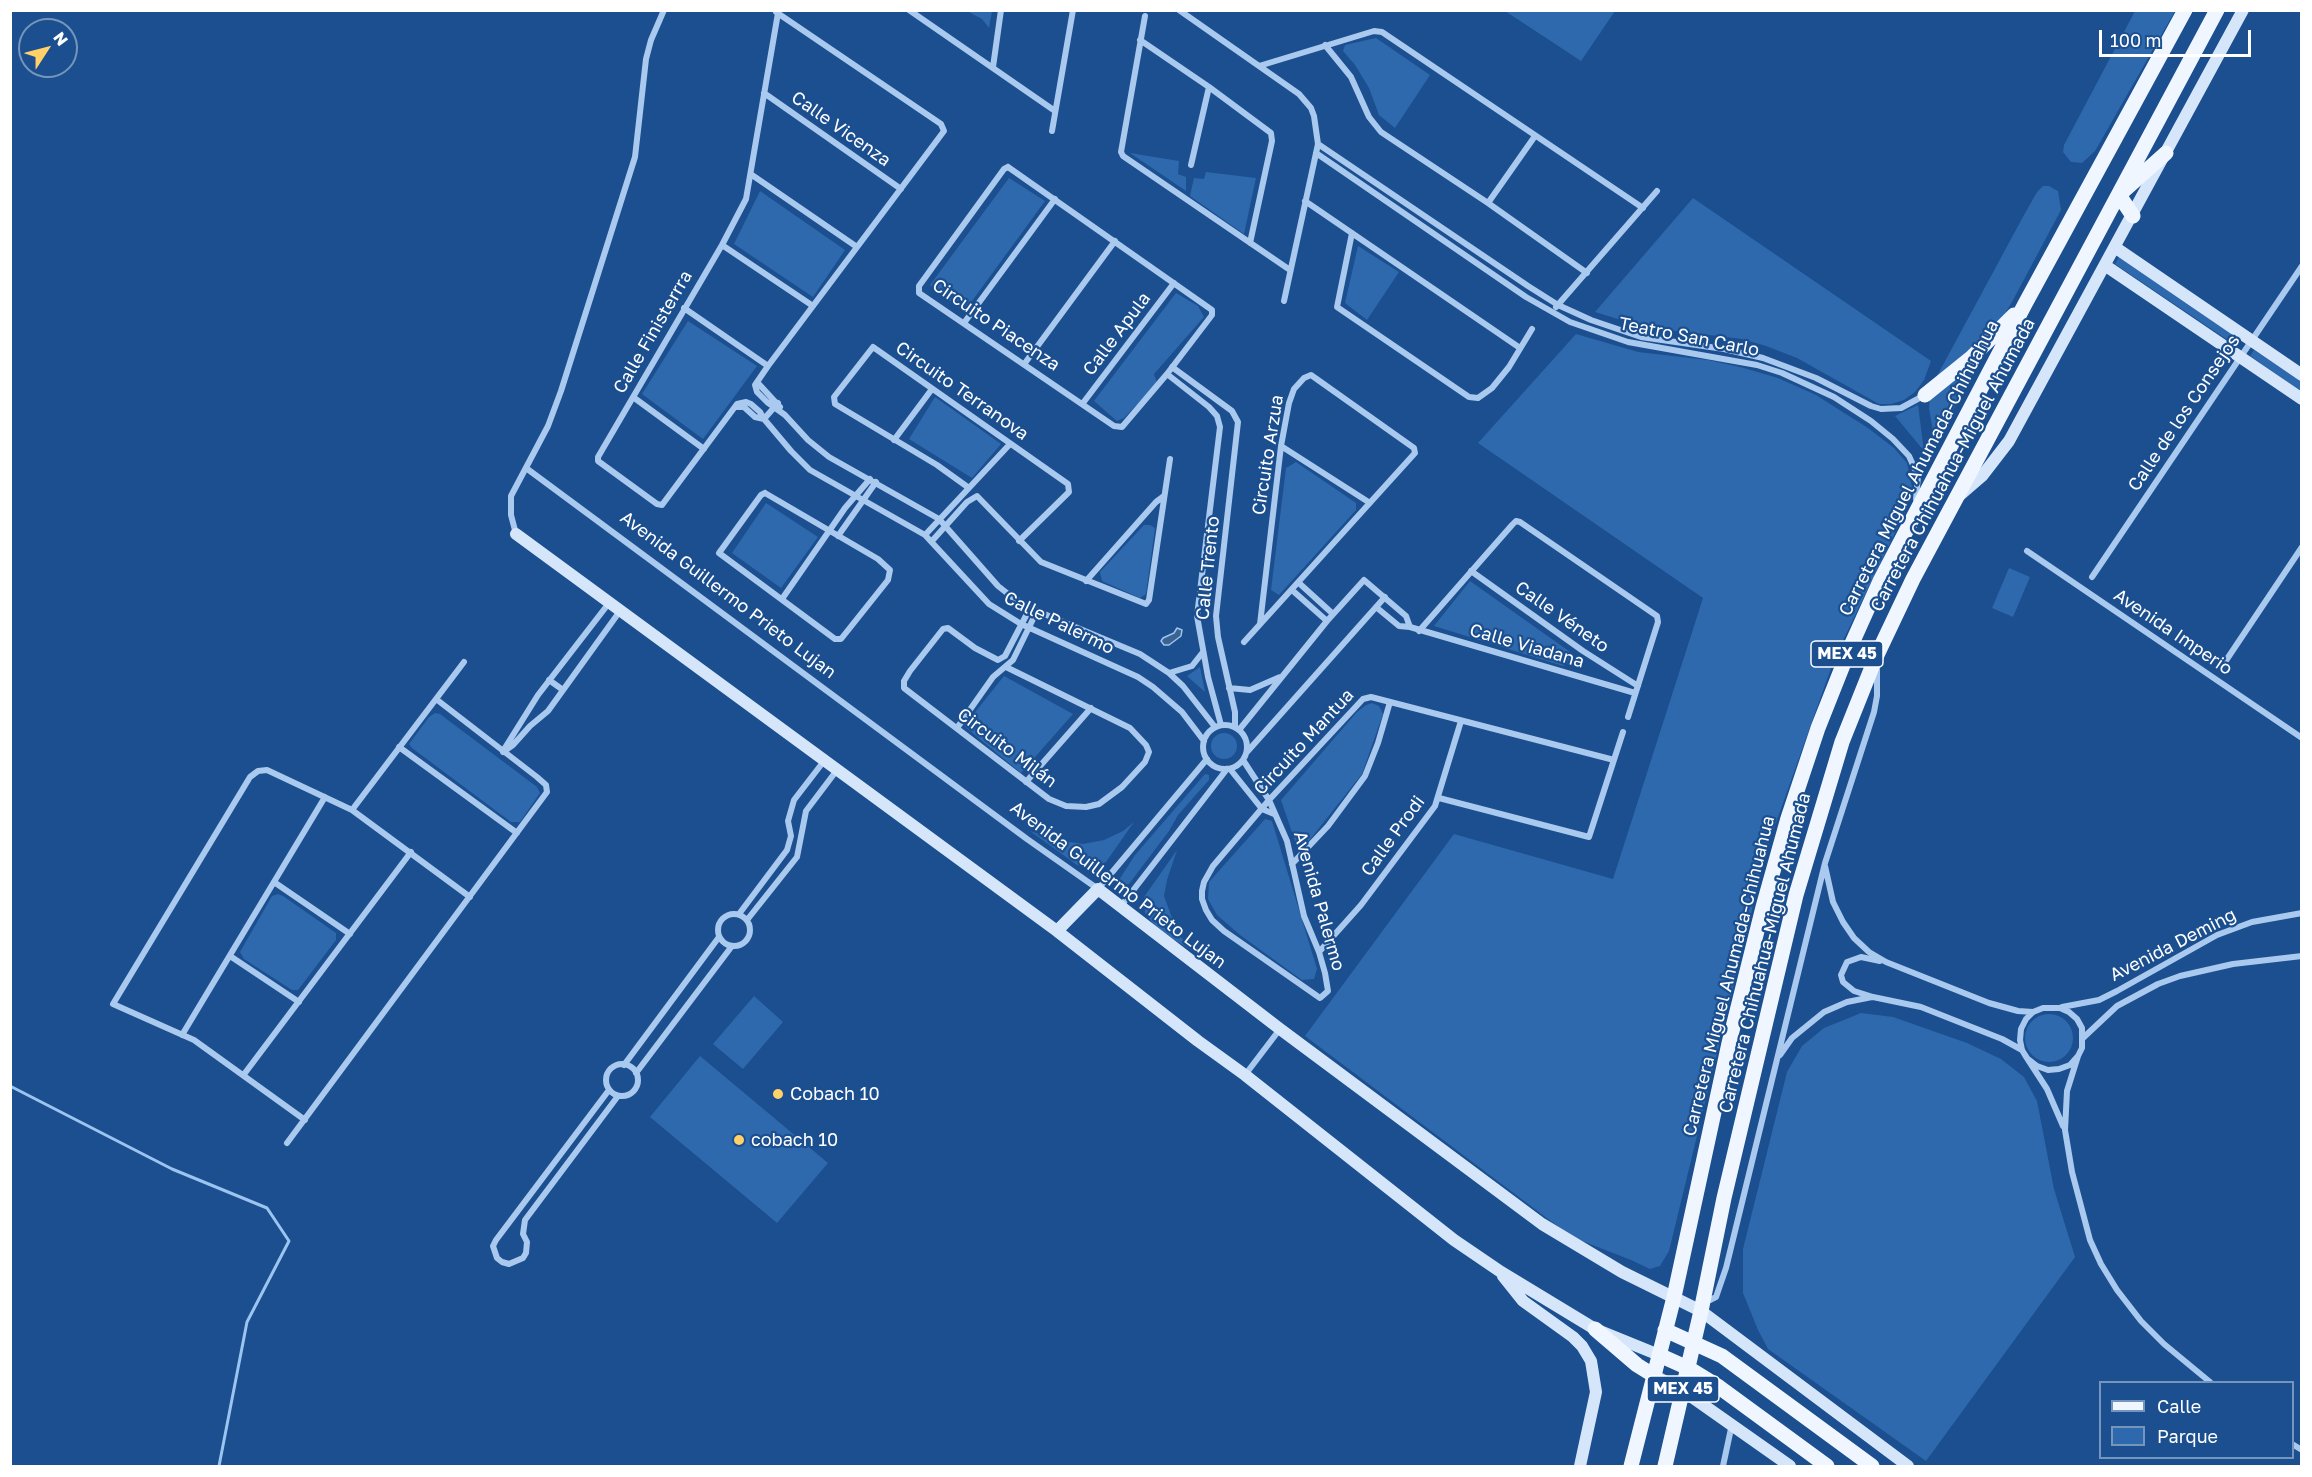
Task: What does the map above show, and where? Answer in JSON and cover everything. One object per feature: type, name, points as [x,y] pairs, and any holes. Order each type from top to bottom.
[{"type":"main road","name":"Carretera Miguel Ahumada-Chihuahua","points":[[1659,1355],[1674,1297],[1729,1043],[1763,907],[1788,818],[1818,728],[1880,581],[2025,304],[2185,10]]},
{"type":"main road","name":"Carretera Chihuahua-Miguel Ahumada","points":[[1702,1305],[1724,1197],[1796,895],[1820,808],[1842,742],[1876,657],[1952,502],[2217,10]]},
{"type":"main road","points":[[2133,216],[2119,195],[2166,153]]},
{"type":"main road","points":[[1925,395],[1972,357],[2025,304]]},
{"type":"main road","name":"MEX 45","points":[[1665,1467],[1702,1305]]},
{"type":"main road","points":[[1595,1329],[1630,1360],[1653,1375]]},
{"type":"main road","points":[[1665,1330],[1722,1356],[1872,1467]]},
{"type":"main road","points":[[1659,1355],[1688,1368],[1746,1405],[1827,1467]]},
{"type":"main road","name":"MEX 45","points":[[1631,1467],[1659,1355]]},
{"type":"street","points":[[664,10],[651,40],[646,59],[635,157],[561,391],[548,426],[511,496],[511,515],[516,534],[1058,931],[1406,1203],[1501,1272],[1595,1329],[1659,1355]]},
{"type":"street","points":[[993,67],[1001,10]]},
{"type":"street","points":[[1052,131],[1073,10]]},
{"type":"street","points":[[1952,502],[1982,476],[2009,441],[2116,248],[2242,10]]},
{"type":"street","points":[[1182,11],[1299,94],[1311,108],[1317,126],[1318,144],[1284,301]]},
{"type":"street","name":"Calle Finisterrra","points":[[743,402],[737,404],[662,505],[657,504],[598,459],[722,245],[746,199],[752,175],[776,12],[943,126],[944,133],[756,383]]},
{"type":"street","points":[[913,12],[1055,111]]},
{"type":"street","points":[[1144,16],[1121,152],[1123,156],[1290,270]]},
{"type":"street","points":[[1259,66],[1374,31],[1382,32],[1643,208]]},
{"type":"street","points":[[1140,40],[1271,132],[1272,141],[1250,243]]},
{"type":"street","points":[[1325,45],[1351,77],[1369,117],[1381,132],[1488,203],[1587,273]]},
{"type":"street","points":[[1191,165],[1209,87]]},
{"type":"street","name":"Calle Vicenza","points":[[764,93],[901,189]]},
{"type":"street","points":[[1488,203],[1535,136]]},
{"type":"street","name":"Teatro San Carlo","points":[[1318,144],[1558,305],[1591,320],[1641,337],[1724,349],[1763,358],[1816,378],[1881,409],[1901,408],[1925,395]]},
{"type":"street","name":"Teatro San Carlo","points":[[1316,153],[1552,312],[1595,332],[1628,342],[1757,365],[1782,373],[1834,397],[1893,439],[1909,456],[1918,476],[1913,519]]},
{"type":"street","name":"Circuito Piacenza","points":[[1005,167],[1011,167],[1115,241],[1211,308],[1212,312],[1167,374],[1122,427],[1114,426],[1025,363],[922,295],[918,290],[1005,167]]},
{"type":"street","points":[[752,175],[857,247]]},
{"type":"street","points":[[1552,312],[1658,191]]},
{"type":"street","points":[[964,323],[1055,199]]},
{"type":"street","points":[[1305,201],[1520,348]]},
{"type":"street","points":[[1352,233],[1337,303],[1339,308],[1473,398],[1483,395],[1492,388],[1509,367],[1532,329]]},
{"type":"street","points":[[1025,363],[1115,241]]},
{"type":"street","points":[[722,245],[813,306]]},
{"type":"street","points":[[2116,248],[2301,375]]},
{"type":"street","points":[[2106,266],[2301,399]]},
{"type":"street","name":"Calle de los Consejos","points":[[2092,577],[2301,266]]},
{"type":"street","name":"Calle Apula","points":[[1083,403],[1174,283]]},
{"type":"street","points":[[684,308],[768,366]]},
{"type":"street","name":"Circuito Terranova","points":[[969,488],[937,465],[837,406],[834,402],[834,397],[873,347],[1070,487],[1069,492],[1019,541]]},
{"type":"street","name":"Calle Trento","points":[[1172,367],[1232,411],[1238,422],[1216,616],[1218,637],[1237,728]]},
{"type":"street","name":"Calle Trento","points":[[1167,374],[1209,407],[1217,416],[1220,427],[1198,604],[1198,627],[1218,726]]},
{"type":"street","name":"Circuito Arzua","points":[[1244,642],[1414,457],[1415,450],[1311,375],[1304,378],[1291,396],[1281,446],[1260,624]]},
{"type":"street","name":"Calle Palermo","points":[[756,383],[757,392],[776,405],[818,449],[939,519],[998,586],[1033,609],[1140,654],[1169,673],[1218,726]]},
{"type":"street","points":[[894,440],[932,389]]},
{"type":"street","points":[[633,397],[704,449]]},
{"type":"street","name":"Calle Palermo","points":[[743,402],[755,407],[810,470],[926,535],[984,600],[998,611],[1138,677],[1182,712],[1204,741]]},
{"type":"street","points":[[764,419],[776,405]]},
{"type":"street","name":"Calle Palermo","points":[[735,407],[744,407],[755,417],[764,419]]},
{"type":"street","points":[[926,535],[1010,444]]},
{"type":"street","points":[[1281,446],[1370,503]]},
{"type":"street","points":[[932,540],[972,497],[977,496],[1041,562],[1143,604],[1148,603],[1170,459]]},
{"type":"street","name":"Avenida Guillermo Prieto Lujan","points":[[526,468],[1017,832],[1098,889],[1280,1029],[1542,1224],[1612,1266],[1674,1297],[1702,1305],[1908,1467]]},
{"type":"street","points":[[782,599],[855,495],[870,479]]},
{"type":"street","points":[[838,536],[876,482]]},
{"type":"street","points":[[763,494],[767,494],[838,536],[886,565],[890,570],[890,576],[841,639],[835,639],[722,556],[720,550],[763,494]]},
{"type":"street","points":[[1086,581],[1156,502],[1164,496]]},
{"type":"street","points":[[1419,631],[1516,521],[1520,522],[1657,616],[1658,622],[1628,717]]},
{"type":"street","points":[[2221,668],[2301,547]]},
{"type":"street","name":"Avenida Imperio","points":[[2027,551],[2301,738]]},
{"type":"street","name":"Calle Véneto","points":[[1471,571],[1636,689]]},
{"type":"street","name":"Calle Viadana","points":[[1333,614],[1365,579],[1406,616],[1410,627]]},
{"type":"street","points":[[1237,728],[1333,614],[1299,583]]},
{"type":"street","points":[[1292,590],[1327,621]]},
{"type":"street","points":[[1120,906],[1229,769],[1243,760],[1247,752],[1385,597]]},
{"type":"street","points":[[503,752],[549,680],[609,603]]},
{"type":"street","name":"Calle Viadana","points":[[1376,607],[1397,626],[1410,627],[1636,689]]},
{"type":"street","points":[[1022,624],[1033,609]]},
{"type":"street","points":[[957,728],[993,677],[1013,660],[1029,627],[1033,609]]},
{"type":"street","points":[[503,752],[548,711],[620,611]]},
{"type":"street","name":"Circuito Milán","points":[[1006,667],[1124,724],[1140,736],[1149,752],[1145,762],[1111,797],[1099,804],[1086,807],[1058,804],[906,691],[902,685],[945,628],[998,660],[1005,656],[1022,624]]},
{"type":"street","points":[[572,650],[585,659]]},
{"type":"street","points":[[1169,673],[1192,666],[1203,652]]},
{"type":"street","points":[[1702,1305],[1714,1299],[1721,1285],[1825,863],[1874,712],[1877,696],[1876,657]]},
{"type":"street","points":[[352,810],[464,662]]},
{"type":"street","points":[[1229,688],[1241,690],[1258,688],[1283,675]]},
{"type":"street","points":[[549,680],[563,690]]},
{"type":"street","name":"Circuito Mantua","points":[[1324,996],[1317,997],[1212,920],[1202,899],[1204,882],[1213,866],[1269,800],[1365,697],[1614,760]]},
{"type":"street","points":[[287,1143],[547,792],[546,785],[436,699]]},
{"type":"street","points":[[1292,864],[1328,826],[1365,776],[1390,702]]},
{"type":"street","points":[[1026,782],[1091,708]]},
{"type":"street","name":"Calle Prodi","points":[[1319,952],[1361,905],[1431,812],[1439,798],[1461,720]]},
{"type":"street","points":[[1247,752],[1246,740],[1237,728],[1218,726],[1204,741],[1203,747],[1207,759],[1219,768],[1229,769],[1262,809]]},
{"type":"street","points":[[1439,798],[1589,837],[1623,732]]},
{"type":"street","points":[[399,747],[517,833]]},
{"type":"street","points":[[1058,931],[1098,889],[1207,759]]},
{"type":"street","points":[[739,915],[786,850],[791,836],[788,821],[794,800],[825,760]]},
{"type":"street","name":"Avenida Palermo","points":[[1243,760],[1269,800],[1283,830],[1304,916],[1319,952],[1328,988],[1324,996]]},
{"type":"street","points":[[304,1120],[194,1040],[113,1004],[250,777],[258,771],[267,770],[352,810],[470,897]]},
{"type":"street","points":[[747,920],[797,857],[806,811],[837,770]]},
{"type":"street","points":[[182,1035],[325,797]]},
{"type":"street","name":"Avenida Palermo","points":[[1262,809],[1274,814]]},
{"type":"street","points":[[245,1073],[411,852]]},
{"type":"street","points":[[1825,863],[1833,902],[1843,922],[1862,945],[1886,962],[2011,1010],[2033,1012],[2043,1008],[2060,1008],[2077,1019],[2082,1028],[2083,1038],[2067,1091],[2065,1130]]},
{"type":"street","points":[[274,882],[350,934]]},
{"type":"street","name":"Avenida Deming","points":[[2060,1008],[2089,1002],[2117,991],[2217,935],[2252,922],[2301,913]]},
{"type":"street","points":[[728,915],[739,915],[747,920],[750,930],[743,944],[732,946],[722,942],[718,927],[720,922],[728,915]]},
{"type":"street","points":[[624,1065],[719,937]]},
{"type":"street","points":[[636,1073],[628,1066],[613,1067],[606,1080],[609,1090],[618,1096],[628,1095],[635,1088],[636,1073],[732,946]]},
{"type":"street","points":[[230,956],[298,1002]]},
{"type":"street","name":"Avenida Deming","points":[[2083,1038],[2117,1006],[2158,984],[2233,963],[2301,956]]},
{"type":"street","points":[[1886,962],[1854,958],[1843,967],[1841,975],[1847,987],[1873,997],[1921,1007],[2002,1039],[2022,1050]]},
{"type":"street","points":[[1778,1058],[1792,1038],[1824,1012],[1847,1002],[1873,997]]},
{"type":"street","points":[[2033,1012],[2021,1029],[2022,1050],[2047,1089],[2065,1130],[2081,1209],[2101,1264],[2117,1290],[2141,1321],[2208,1381]]},
{"type":"street","points":[[1245,1075],[1280,1029]]},
{"type":"street","points":[[2028,1059],[2048,1070],[2070,1065],[2078,1056]]},
{"type":"street","points":[[609,1090],[496,1240],[493,1246],[497,1258],[502,1262],[509,1264],[523,1258],[527,1242],[523,1227],[525,1220],[618,1096]]},
{"type":"street","points":[[1501,1272],[1523,1301],[1573,1337],[1591,1361],[1596,1392],[1580,1467]]},
{"type":"street","points":[[1653,1375],[1682,1390],[1733,1424],[1790,1467]]},
{"type":"street","points":[[1723,1467],[1733,1424]]},
{"type":"green space","points":[[967,11],[992,11],[989,28],[982,19]]},
{"type":"green space","points":[[1505,11],[1615,11],[1581,61]]},
{"type":"green space","points":[[2135,11],[2175,11],[2095,151],[2082,163],[2071,162],[2063,152],[2064,145]]},
{"type":"green space","points":[[1376,38],[1430,75],[1395,128],[1379,115],[1369,88],[1343,51],[1345,45]]},
{"type":"green space","points":[[1130,153],[1179,161],[1178,174],[1186,177],[1186,191]]},
{"type":"green space","points":[[1206,172],[1256,178],[1244,234],[1190,196],[1194,178],[1204,179]]},
{"type":"green space","points":[[1009,178],[1045,201],[964,312],[930,285]]},
{"type":"green space","points":[[2043,186],[2049,186],[2058,191],[2061,210],[2012,302],[2001,320],[1942,377],[1937,376],[2024,215]]},
{"type":"green space","points":[[760,191],[845,250],[813,297],[734,244]]},
{"type":"green space","points":[[1693,198],[1931,361],[1924,380],[1915,392],[1904,400],[1891,404],[1879,404],[1797,358],[1766,346],[1742,339],[1644,327],[1595,312]]},
{"type":"green space","points":[[1358,246],[1399,272],[1367,320],[1345,303]]},
{"type":"green space","points":[[2119,257],[2239,338],[2235,345],[2115,264]]},
{"type":"green space","points":[[1176,293],[1198,306],[1204,317],[1154,374],[1157,383],[1124,418],[1117,421],[1094,401]]},
{"type":"green space","points":[[688,321],[757,366],[703,439],[642,394]]},
{"type":"green space","points":[[1576,334],[1638,352],[1708,360],[1744,368],[1778,378],[1816,395],[1868,428],[1894,448],[1907,463],[1912,487],[1905,512],[1835,657],[1767,848],[1669,1251],[1660,1266],[1650,1269],[1572,1237],[1305,1036],[1454,834],[1613,879],[1703,598],[1478,443]]},
{"type":"green space","points":[[1986,350],[1935,443],[1929,408],[1930,397]]},
{"type":"green space","points":[[2254,350],[2301,381],[2301,391],[2250,356]]},
{"type":"green space","points":[[935,397],[1001,444],[972,478],[909,439]]},
{"type":"green space","points":[[1918,405],[1924,451],[1895,416]]},
{"type":"green space","points":[[1296,462],[1356,503],[1356,510],[1279,595],[1271,590],[1286,468]]},
{"type":"green space","points":[[766,503],[818,537],[781,588],[732,553]]},
{"type":"green space","points":[[1144,525],[1155,528],[1146,594],[1140,598],[1102,581],[1100,572]]},
{"type":"green space","points":[[2009,568],[2030,577],[2013,617],[1992,608]]},
{"type":"green space","points":[[1470,581],[1573,654],[1572,661],[1563,666],[1434,626]]},
{"type":"green space","points":[[1200,667],[1205,692],[1187,676]]},
{"type":"green space","points":[[1004,676],[1073,714],[1021,773],[964,726]]},
{"type":"green space","points":[[1372,703],[1379,706],[1383,714],[1362,774],[1304,847],[1297,847],[1281,800],[1357,712]]},
{"type":"green space","points":[[435,713],[440,714],[537,787],[540,793],[520,822],[511,822],[412,748],[409,744],[429,717]]},
{"type":"green space","points":[[1224,733],[1233,737],[1237,746],[1233,755],[1224,759],[1215,755],[1211,746],[1215,737]]},
{"type":"green space","points":[[1205,774],[1209,775],[1209,780],[1178,815],[1169,831],[1129,884],[1124,884],[1119,880],[1135,855]]},
{"type":"green space","points":[[1265,819],[1272,821],[1317,969],[1314,979],[1302,980],[1240,935],[1217,915],[1208,899],[1209,882]]},
{"type":"green space","points":[[1134,822],[1106,862],[1089,869],[1077,865],[1030,831],[1056,840],[1083,844],[1104,840],[1123,831]]},
{"type":"green space","points":[[1177,850],[1164,896],[1178,934],[1196,953],[1158,930],[1145,913],[1144,897]]},
{"type":"green space","points":[[278,894],[336,933],[336,940],[298,990],[292,990],[244,959],[240,952],[272,896]]},
{"type":"green space","points":[[754,996],[783,1022],[743,1069],[713,1044]]},
{"type":"green space","points":[[1861,1013],[1893,1017],[1967,1043],[2001,1059],[2024,1077],[2037,1101],[2054,1189],[2075,1257],[1926,1461],[1768,1349],[1743,1293],[1743,1249],[1787,1072],[1802,1046],[1824,1028]]},
{"type":"green space","points":[[2049,1014],[2066,1021],[2073,1038],[2066,1055],[2049,1062],[2032,1055],[2025,1038],[2032,1021]]},
{"type":"green space","name":"cobach 10","points":[[700,1056],[828,1163],[777,1223],[650,1117]]},
{"type":"shaded area","points":[[1177,628],[1182,630],[1181,636],[1169,645],[1164,645],[1161,641],[1163,638],[1174,633]]},
{"type":"waterway","points":[[10,1086],[172,1169],[267,1208],[289,1241],[247,1322],[219,1466]]},
{"type":"place","name":"Cobach 10","points":[[778,1094]]},
{"type":"place","name":"cobach 10","points":[[739,1140]]}]
